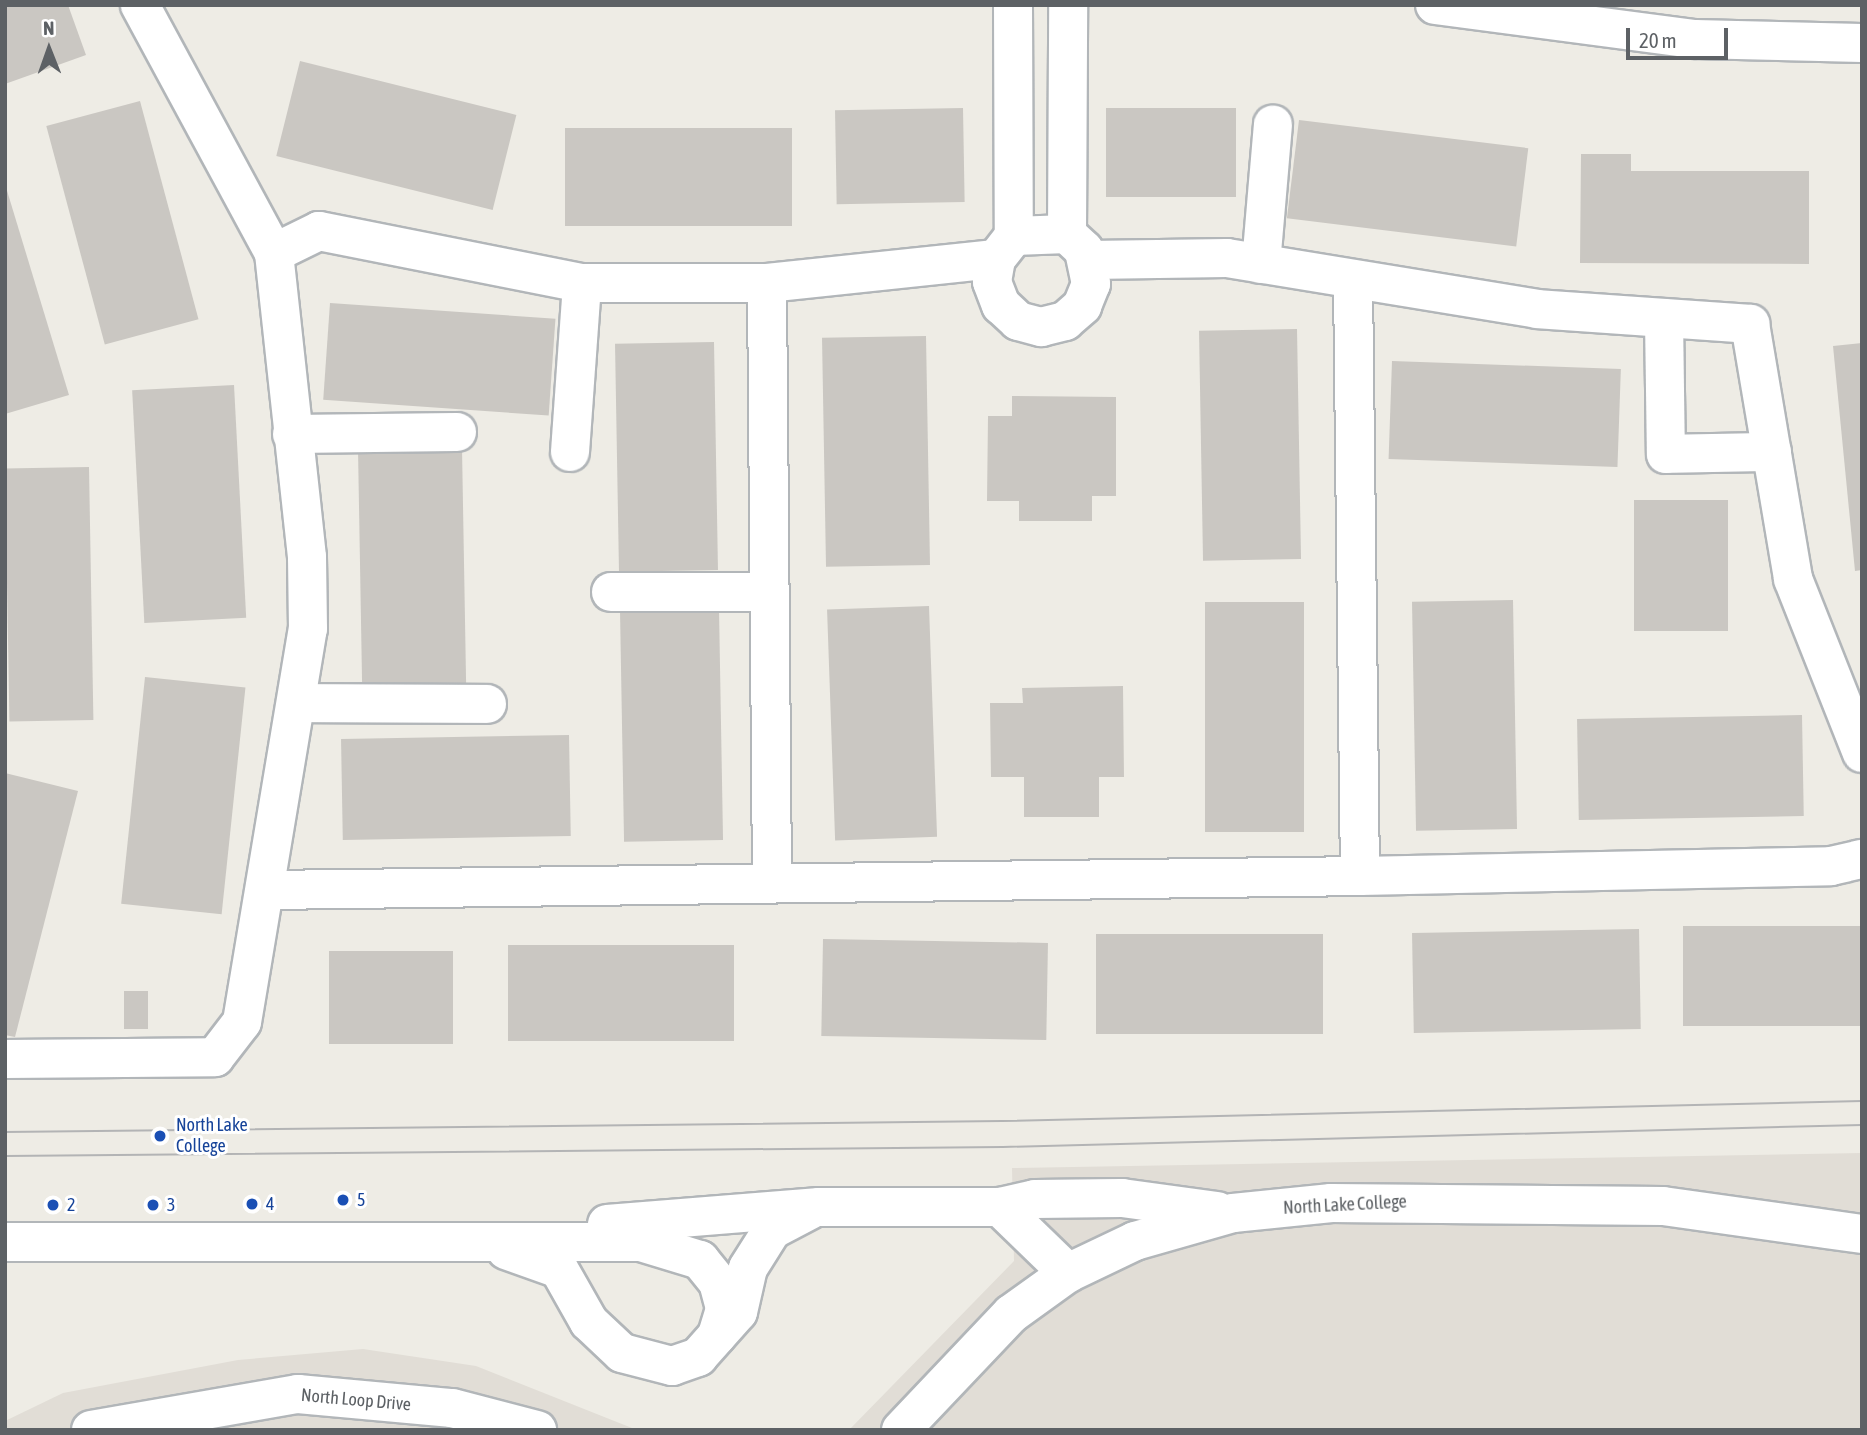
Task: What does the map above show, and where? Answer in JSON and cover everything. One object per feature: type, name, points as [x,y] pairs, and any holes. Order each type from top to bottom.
[{"type":"street","points":[[5,1059],[215,1056],[242,1022],[267,890],[308,629],[307,557],[274,253],[140,5]]},
{"type":"street","points":[[1013,5],[1005,247],[992,282],[1001,304],[1018,321],[1041,327],[1065,321],[1082,306],[1091,284],[1078,247],[1068,5]]},
{"type":"street","points":[[1435,5],[1682,38],[1862,43]]},
{"type":"street","points":[[1261,264],[1273,125]]},
{"type":"street","points":[[274,253],[319,231],[582,283],[767,283],[1005,247],[1078,247],[1227,258],[1537,309],[1750,324],[1793,579],[1862,753]]},
{"type":"street","points":[[1353,280],[1360,876]]},
{"type":"street","points":[[570,452],[582,283]]},
{"type":"street","points":[[767,283],[772,883]]},
{"type":"street","points":[[1664,318],[1666,454],[1772,452]]},
{"type":"street","points":[[292,434],[457,432]]},
{"type":"street","points":[[611,592],[769,592]]},
{"type":"street","points":[[296,703],[487,704]]},
{"type":"street","points":[[267,890],[1360,876],[1831,866],[1862,859]]},
{"type":"street","points":[[455,1239],[819,1206],[1000,1207],[1035,1199],[1122,1198],[1233,1213]]},
{"type":"street","name":"North Lake College","points":[[901,1430],[1011,1314],[1068,1273],[1135,1241],[1233,1213],[1331,1203],[1663,1206],[1862,1234]]},
{"type":"street","points":[[455,1239],[559,1269],[589,1322],[622,1353],[644,1362],[672,1366],[698,1357],[738,1312],[758,1246],[772,1230],[819,1206]]},
{"type":"street","points":[[1000,1207],[1068,1273]]},
{"type":"street","points":[[5,1242],[455,1239],[641,1242],[700,1260],[718,1282],[725,1309],[717,1336]]},
{"type":"street","name":"North Loop Drive","points":[[91,1430],[298,1394],[452,1408],[537,1430]]},
{"type":"shaded area","points":[[1862,1153],[1862,1430],[849,1430],[1014,1261],[1012,1168]]},
{"type":"shaded area","points":[[363,1349],[476,1366],[637,1430],[5,1430],[5,1421],[63,1393],[238,1360]]},
{"type":"building","points":[[5,5],[68,5],[86,55],[5,84]]},
{"type":"building","points":[[300,61],[516,115],[493,210],[276,156]]},
{"type":"building","points":[[140,101],[198,319],[105,344],[46,126]]},
{"type":"building","points":[[963,108],[965,202],[837,204],[835,110]]},
{"type":"building","points":[[1106,108],[1236,108],[1236,197],[1106,197]]},
{"type":"building","points":[[1299,120],[1528,148],[1516,246],[1287,218]]},
{"type":"building","points":[[565,128],[792,128],[792,226],[565,226]]},
{"type":"building","points":[[1581,154],[1631,154],[1631,171],[1809,171],[1809,264],[1580,263]]},
{"type":"building","points":[[5,184],[69,395],[5,414]]},
{"type":"building","points":[[330,303],[555,319],[549,416],[323,400]]},
{"type":"building","points":[[1297,329],[1301,559],[1203,561],[1199,331]]},
{"type":"building","points":[[926,336],[930,565],[826,567],[822,338]]},
{"type":"building","points":[[714,342],[718,570],[619,572],[615,344]]},
{"type":"building","points":[[1862,343],[1862,570],[1855,571],[1833,346]]},
{"type":"building","points":[[1392,361],[1621,369],[1617,467],[1389,459]]},
{"type":"building","points":[[234,385],[246,618],[144,623],[132,390]]},
{"type":"building","points":[[1012,396],[1116,397],[1116,496],[1092,496],[1092,521],[1019,521],[1019,501],[987,501],[988,416],[1012,416]]},
{"type":"building","points":[[462,448],[466,686],[362,688],[358,450]]},
{"type":"building","points":[[89,467],[93,720],[9,721],[5,468]]},
{"type":"building","points":[[1634,500],[1728,500],[1728,631],[1634,631]]},
{"type":"building","points":[[1513,600],[1517,829],[1416,831],[1412,602]]},
{"type":"building","points":[[1205,602],[1304,602],[1304,832],[1205,832]]},
{"type":"building","points":[[929,606],[937,837],[835,840],[827,610]]},
{"type":"building","points":[[719,609],[723,840],[624,842],[620,611]]},
{"type":"building","points":[[145,677],[245,688],[222,914],[121,904]]},
{"type":"building","points":[[1123,686],[1124,777],[1099,777],[1099,817],[1024,817],[1024,777],[991,777],[990,703],[1023,703],[1022,688]]},
{"type":"building","points":[[1802,715],[1804,816],[1579,820],[1577,719]]},
{"type":"building","points":[[569,735],[571,836],[343,840],[341,739]]},
{"type":"building","points":[[5,773],[78,791],[15,1037],[5,1035]]},
{"type":"building","points":[[1683,926],[1862,926],[1862,1026],[1683,1026]]},
{"type":"building","points":[[1639,929],[1641,1029],[1414,1033],[1412,933]]},
{"type":"building","points":[[1096,934],[1323,934],[1323,1034],[1096,1034]]},
{"type":"building","points":[[823,939],[1048,943],[1046,1040],[821,1036]]},
{"type":"building","points":[[508,945],[734,945],[734,1041],[508,1041]]},
{"type":"building","points":[[329,951],[453,951],[453,1044],[329,1044]]},
{"type":"building","points":[[124,991],[148,991],[148,1029],[124,1029]]},
{"type":"tram line","points":[[5,1132],[1002,1121],[1862,1101]]},
{"type":"tram line","points":[[5,1156],[1003,1147],[1862,1125]]},
{"type":"place","name":"North Lake College","points":[[160,1136]]},
{"type":"place","name":"5","points":[[343,1200]]},
{"type":"place","name":"4","points":[[252,1204]]},
{"type":"place","name":"2","points":[[53,1205]]},
{"type":"place","name":"3","points":[[153,1205]]}]
